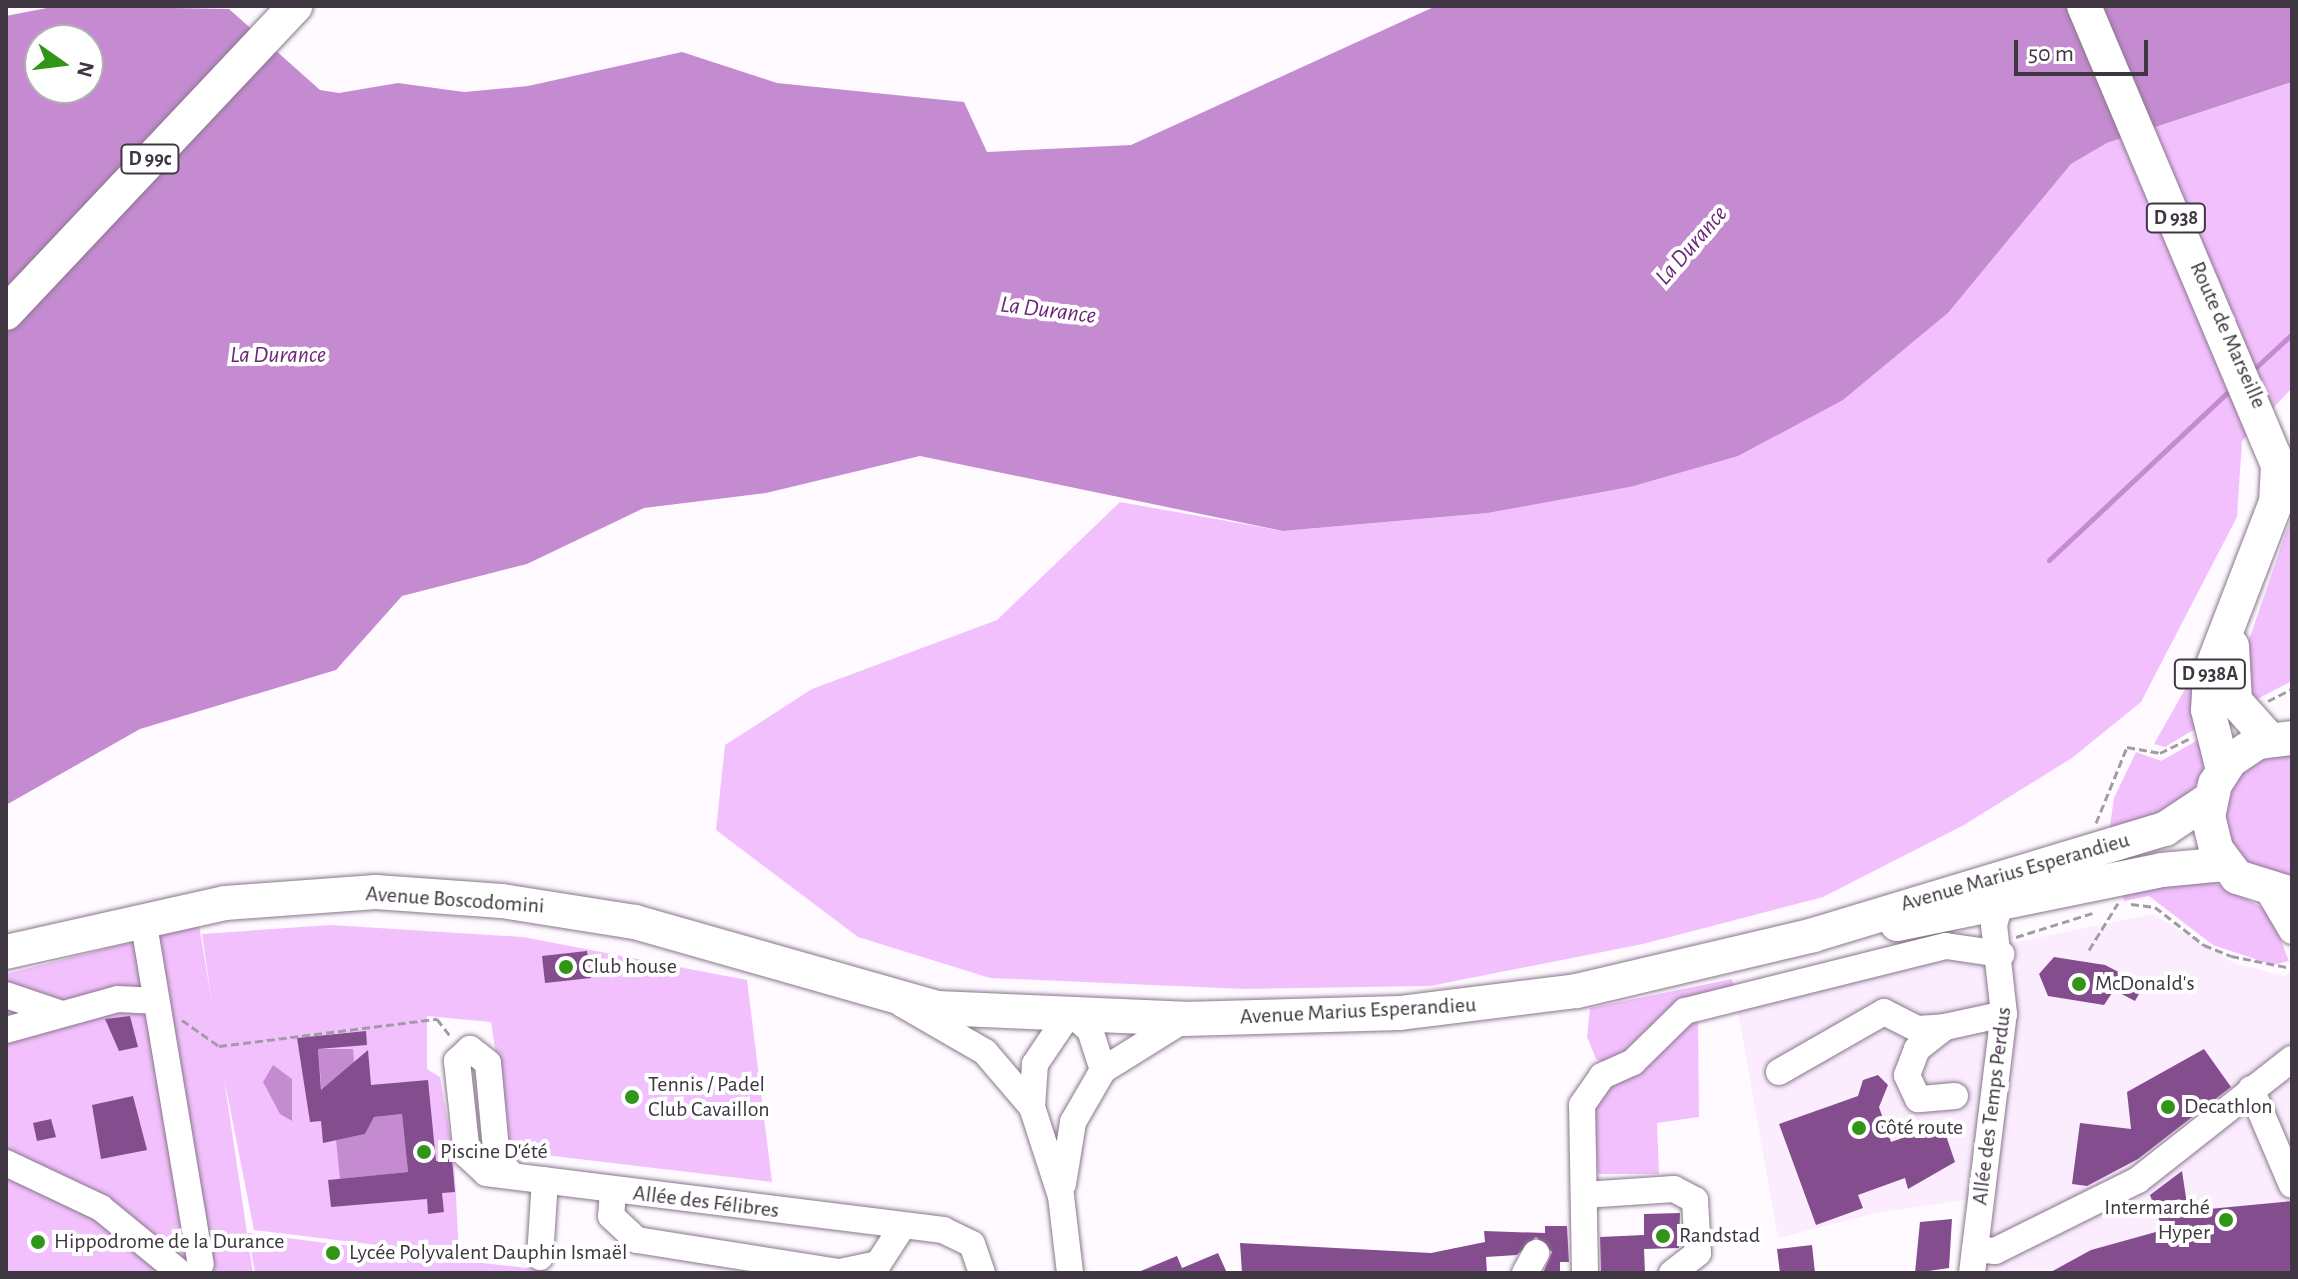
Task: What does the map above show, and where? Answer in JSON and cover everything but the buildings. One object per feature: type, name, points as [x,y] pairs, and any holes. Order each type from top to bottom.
[{"type":"main road","name":"D 99c","points":[[6,313],[295,6]]},
{"type":"main road","name":"Route de Marseille","points":[[2084,6],[2269,431],[2278,466],[2276,502],[2217,648],[2207,694],[2216,784],[2210,833],[2225,864]]},
{"type":"main road","name":"Route de Marseille","points":[[2245,583],[2231,687],[2242,713],[2278,729]]},
{"type":"main road","name":"Avenue Marius Esperandieu","points":[[896,1000],[1075,1017],[1185,1019],[1400,1013],[1524,1000],[1813,935],[2165,829],[2278,729]]},
{"type":"main road","name":"Avenue Marius Esperandieu","points":[[1813,935],[1945,916],[1997,931],[2033,898],[2225,864]]},
{"type":"main road","points":[[2225,864],[2280,893]]},
{"type":"main road","name":"Avenue Boscodomini","points":[[6,952],[145,932],[328,892],[502,901],[694,937],[896,1000]]},
{"type":"street","points":[[1585,1273],[1579,1120],[1589,1088],[1633,1062],[1685,1011],[1997,931],[2010,887],[2078,854]]},
{"type":"street","points":[[2280,893],[2292,931]]},
{"type":"street","name":"Allée des Temps Perdus","points":[[1969,1265],[2004,1014],[1997,931]]},
{"type":"street","points":[[118,999],[134,984],[145,932]]},
{"type":"street","points":[[145,932],[190,1270]]},
{"type":"street","points":[[6,995],[59,1013]]},
{"type":"street","points":[[6,1030],[118,999],[154,1009]]},
{"type":"street","points":[[896,1000],[985,1052],[1032,1107],[1061,1196],[1070,1273]]},
{"type":"street","points":[[1779,1072],[1884,1012],[1918,1029],[1945,1027],[2004,1014]]},
{"type":"street","points":[[1032,1107],[1039,1053],[1052,1031],[1075,1017],[1098,1045],[1103,1070]]},
{"type":"street","points":[[1061,1196],[1073,1122],[1103,1070],[1185,1019]]},
{"type":"street","points":[[1945,1027],[1917,1049],[1907,1075],[1918,1099],[1955,1096]]},
{"type":"street","name":"Allée des Félibres","points":[[461,1054],[476,1049],[488,1063],[497,1160],[511,1174],[963,1236],[982,1273]]},
{"type":"street","points":[[1969,1265],[2138,1180],[2292,1059]]},
{"type":"street","points":[[2251,1089],[2292,1185]]},
{"type":"street","points":[[6,1163],[101,1208],[190,1270]]},
{"type":"street","points":[[540,1257],[545,1180]]},
{"type":"street","points":[[1584,1195],[1674,1189],[1695,1200],[1698,1253],[1672,1273]]},
{"type":"street","points":[[613,1190],[611,1216],[637,1240],[771,1261],[865,1271],[891,1252],[902,1227]]},
{"type":"path","points":[[2257,691],[2278,729]]},
{"type":"path","points":[[1997,931],[2143,903],[2204,945],[2292,968]]},
{"type":"path","points":[[154,1009],[181,1018],[219,1046],[437,1019],[461,1054]]},
{"type":"shaded area","points":[[2292,82],[2292,388],[2242,441],[2237,517],[2141,702],[2072,758],[1964,825],[1823,897],[1643,944],[1430,986],[1245,989],[990,978],[858,937],[716,830],[725,745],[812,689],[997,620],[1120,502],[1283,531],[1488,513],[1630,487],[1843,400],[1948,313],[2071,164],[2107,143]]},
{"type":"shaded area","points":[[2292,515],[2292,681],[2246,705],[2239,681],[2250,637]]},
{"type":"shaded area","points":[[2193,675],[2195,729],[2165,747],[2154,744]]},
{"type":"shaded area","points":[[2198,740],[2205,747],[2202,776],[2180,807],[2109,833],[2114,798],[2136,752],[2161,761]]},
{"type":"shaded area","points":[[2292,749],[2292,881],[2275,881],[2235,856],[2221,805],[2242,766]]},
{"type":"shaded area","points":[[2202,876],[2269,911],[2289,961],[2273,965],[2213,945],[2149,896],[2124,901],[2122,893]]},
{"type":"shaded area","points":[[2153,914],[2234,963],[2285,976],[2292,971],[2292,1273],[1984,1273],[1997,1195],[1876,1213],[1778,1238],[1736,1000]]},
{"type":"shaded area","points":[[199,925],[212,1003],[202,934],[331,925],[523,937],[747,980],[772,1182],[511,1151],[491,1022],[427,1016],[427,1069],[440,1077],[454,1158],[459,1255],[254,1230],[224,1078],[253,1273],[6,1273],[6,974]]},
{"type":"shaded area","points":[[1732,979],[1734,990],[1666,1023],[1608,1065],[1596,1059],[1587,1037],[1590,1008]]},
{"type":"shaded area","points":[[1698,1019],[1699,1117],[1657,1123],[1659,1174],[1598,1174],[1593,1091]]},
{"type":"shaded area","name":"Lycée Polyvalent Dauphin Ismaël","points":[[248,1233],[474,1262],[571,1273],[255,1273]]},
{"type":"water","name":"La Durance","points":[[57,6],[229,9],[320,90],[339,93],[398,83],[464,92],[528,86],[682,52],[777,83],[964,102],[987,152],[1131,145],[1436,6],[2292,6],[2292,82],[2107,143],[2071,164],[1948,313],[1843,400],[1738,456],[1630,487],[1488,513],[1283,531],[920,456],[766,493],[644,508],[527,564],[402,596],[336,670],[140,729],[6,805],[6,16]]},
{"type":"water","points":[[318,1049],[353,1049],[354,1062],[322,1095]]},
{"type":"water","points":[[273,1065],[292,1079],[292,1121],[280,1114],[263,1082]]},
{"type":"water","points":[[402,1114],[408,1172],[340,1179],[336,1140],[365,1134],[374,1117]]},
{"type":"waterway","points":[[2252,371],[2292,334]]},
{"type":"waterway","points":[[2049,560],[2232,388]]},
{"type":"place","name":"Club house","points":[[566,967]]},
{"type":"place","name":"McDonald's","points":[[2079,984]]},
{"type":"place","name":"Tennis / Padel Club Cavaillon","points":[[632,1097]]},
{"type":"place","name":"Decathlon","points":[[2168,1107]]},
{"type":"place","name":"Côté route","points":[[1859,1128]]},
{"type":"place","name":"Piscine D'été","points":[[424,1152]]},
{"type":"place","name":"Intermarché Hyper","points":[[2226,1220]]},
{"type":"place","name":"Randstad","points":[[1663,1236]]},
{"type":"place","name":"Hippodrome de la Durance","points":[[38,1242]]},
{"type":"place","name":"Lycée Polyvalent Dauphin Ismaël","points":[[333,1253]]}]
